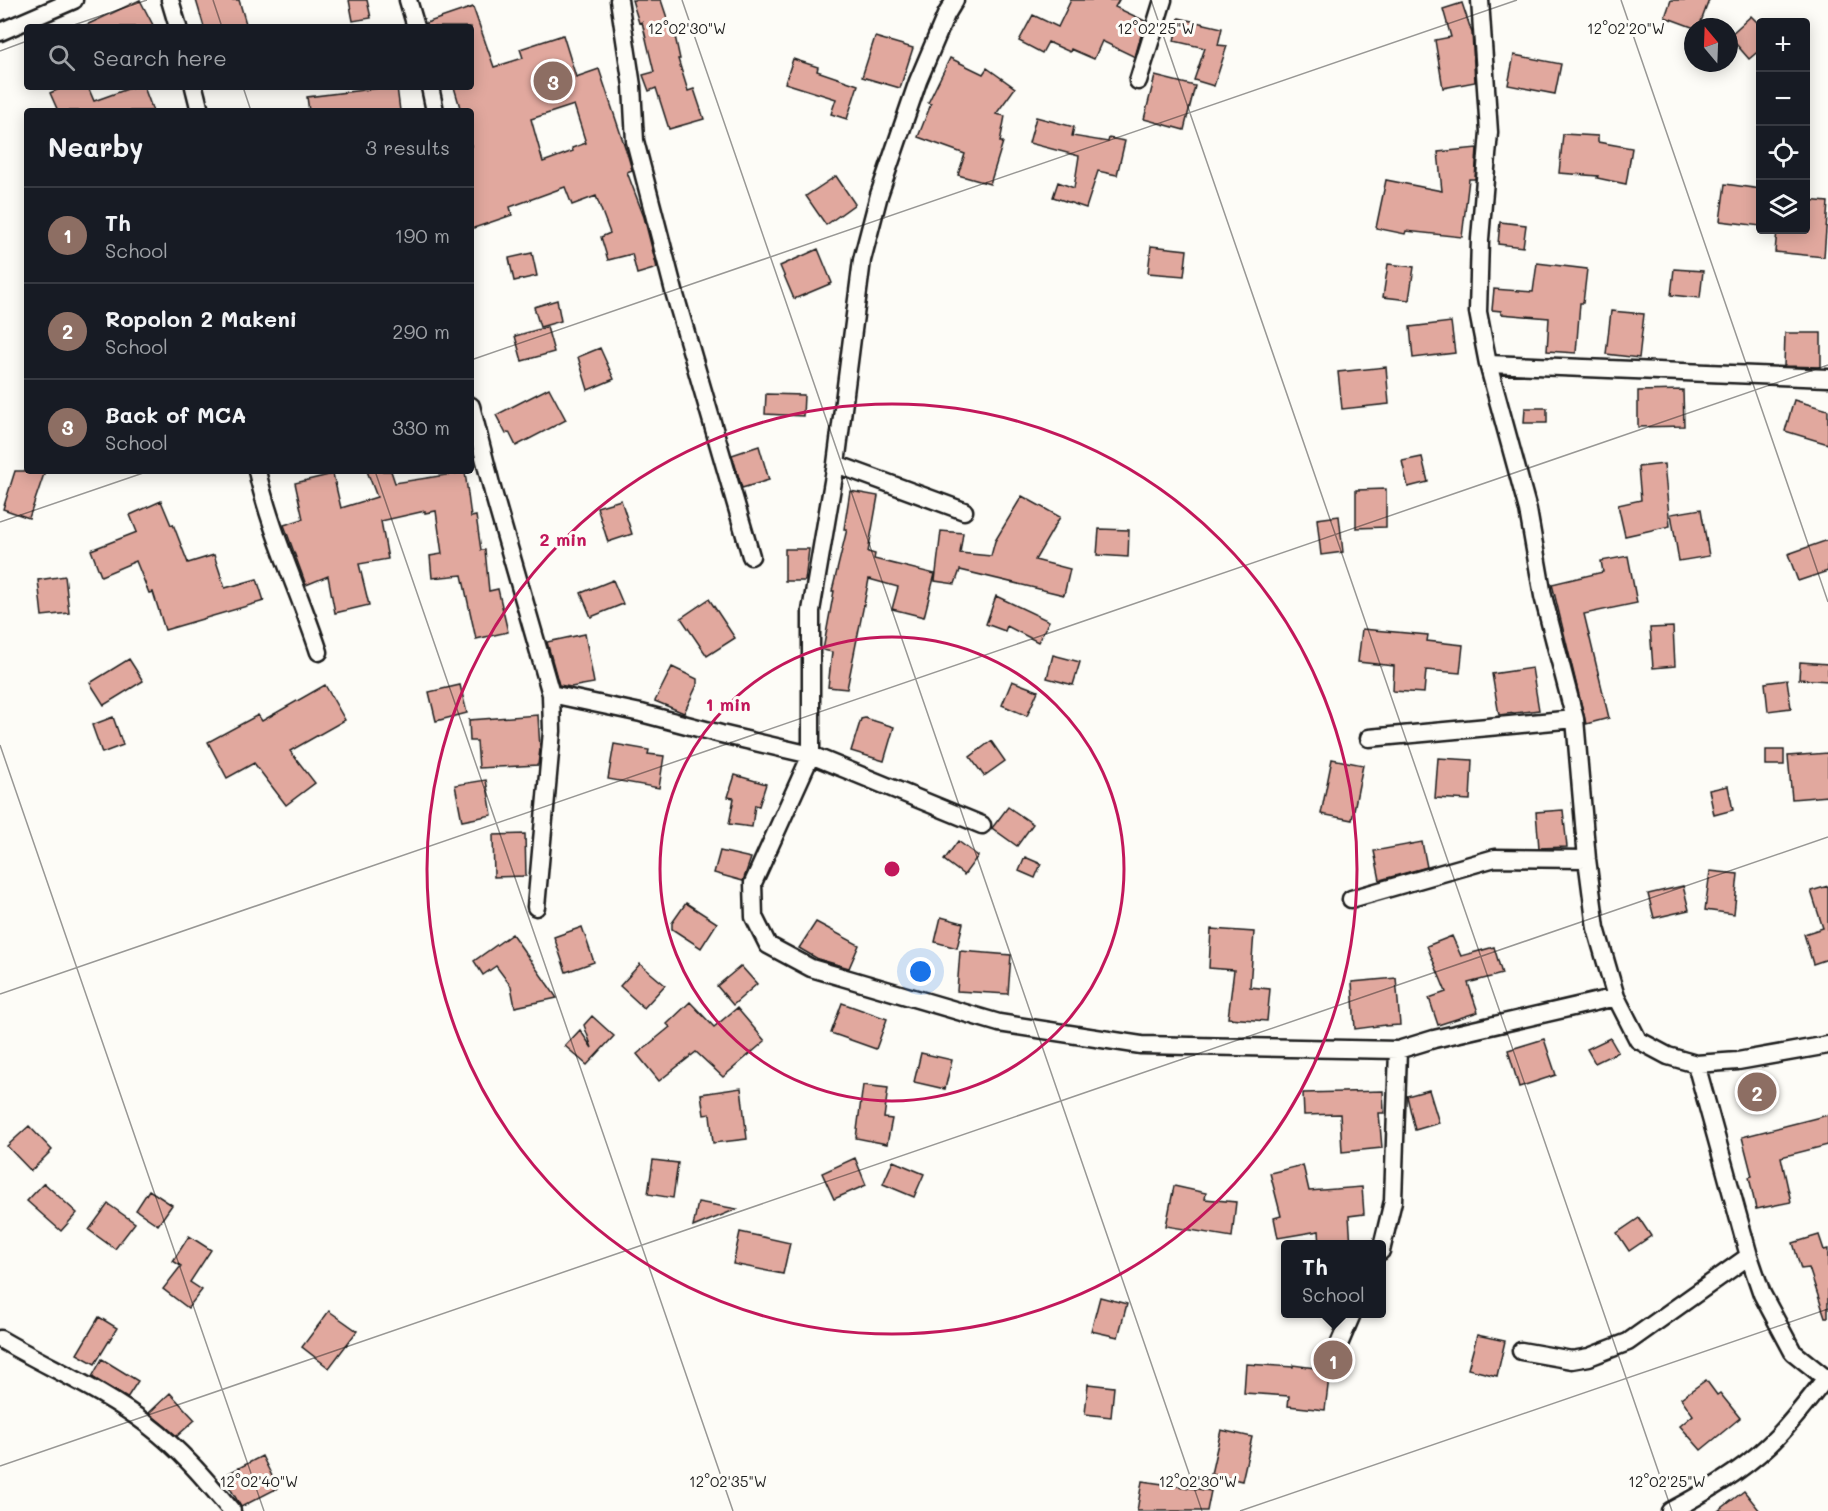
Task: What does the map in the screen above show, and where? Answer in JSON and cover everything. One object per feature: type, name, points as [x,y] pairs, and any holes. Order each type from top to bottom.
[{"type":"street","points":[[0,32],[74,0]]},
{"type":"street","points":[[170,0],[177,24]]},
{"type":"street","points":[[408,0],[415,24]]},
{"type":"street","points":[[619,0],[632,86],[635,141],[675,295],[751,556]]},
{"type":"street","points":[[955,0],[946,15],[918,81],[879,195],[862,260],[836,464],[811,612],[811,755],[753,883],[753,917],[768,945],[811,968],[999,1023],[1141,1045],[1398,1050],[1434,1039],[1617,997]]},
{"type":"street","points":[[1138,81],[1163,0]]},
{"type":"street","points":[[1480,0],[1490,132],[1480,239],[1478,312],[1488,364],[1528,510],[1543,596],[1575,719],[1587,859],[1596,928],[1617,997],[1638,1040],[1668,1056],[1696,1064],[1738,1061],[1828,1045]]},
{"type":"street","points":[[195,90],[199,108]]},
{"type":"street","points":[[431,90],[434,108]]},
{"type":"street","points":[[1488,364],[1828,378]]},
{"type":"street","points":[[474,418],[551,694],[552,731],[536,907]]},
{"type":"street","points":[[836,464],[964,511]]},
{"type":"street","points":[[258,474],[277,538],[304,605],[318,652]]},
{"type":"street","points":[[551,694],[641,713],[811,755],[982,825]]},
{"type":"street","points":[[1369,738],[1575,719]]},
{"type":"street","points":[[1351,899],[1495,858],[1587,859]]},
{"type":"street","points":[[1384,1240],[1393,1201],[1398,1050]]},
{"type":"street","points":[[1670,1511],[1704,1494],[1779,1436],[1827,1379],[1793,1352],[1762,1294],[1749,1256],[1696,1064]]},
{"type":"street","points":[[1521,1352],[1572,1360],[1589,1357],[1628,1342],[1749,1256]]},
{"type":"street","points":[[1340,1342],[1351,1318]]},
{"type":"street","points":[[0,1339],[81,1382],[148,1424],[190,1461],[232,1511]]},
{"type":"building","points":[[140,0],[152,24],[88,24]]},
{"type":"building","points":[[196,0],[239,0],[246,24],[203,24]]},
{"type":"building","points":[[349,0],[367,0],[371,18],[353,21]]},
{"type":"building","points":[[632,0],[661,0],[673,36],[675,36],[680,59],[678,59],[688,91],[694,89],[704,119],[669,129],[656,88],[649,91],[643,75],[654,72],[642,22],[639,23]]},
{"type":"building","points":[[1071,0],[1119,0],[1115,7],[1145,21],[1135,57],[1102,41],[1094,59],[1048,42],[1042,53],[1019,41],[1033,15],[1058,27]]},
{"type":"building","points":[[1671,0],[1709,0],[1702,18],[1684,18],[1684,24],[1665,17]]},
{"type":"building","points":[[1462,3],[1472,33],[1475,82],[1443,88],[1435,40],[1451,37],[1443,9]]},
{"type":"building","points":[[473,7],[494,67],[523,58],[520,49],[563,35],[576,77],[599,69],[628,156],[632,170],[627,172],[644,217],[657,268],[637,274],[632,254],[608,260],[601,237],[610,233],[596,196],[572,205],[565,187],[510,207],[512,215],[474,228],[474,108],[460,108],[455,90],[474,90],[474,24],[426,24]],"holes":[[[574,105],[586,143],[572,148],[573,151],[543,162],[531,119]]]},
{"type":"building","points":[[1751,16],[1756,21],[1756,53],[1749,59],[1738,46],[1738,28]]},
{"type":"building","points":[[1179,18],[1222,28],[1218,45],[1227,46],[1214,86],[1194,80],[1205,48],[1174,41]]},
{"type":"building","points":[[875,37],[913,48],[900,88],[862,77]]},
{"type":"building","points":[[1514,55],[1561,64],[1555,94],[1508,85]]},
{"type":"building","points":[[950,58],[983,74],[987,68],[1015,88],[996,114],[1005,116],[1000,142],[1003,142],[990,184],[958,175],[965,154],[918,137],[931,104],[928,103]]},
{"type":"building","points":[[793,59],[818,67],[817,71],[858,85],[847,119],[831,114],[836,99],[785,83]]},
{"type":"building","points":[[1155,76],[1195,86],[1184,130],[1144,119]]},
{"type":"building","points":[[57,90],[89,90],[94,101],[125,90],[145,90],[152,108],[57,108],[50,93]]},
{"type":"building","points":[[364,90],[397,90],[400,108],[309,108],[307,97]]},
{"type":"building","points":[[1036,117],[1074,127],[1072,136],[1108,142],[1109,138],[1125,141],[1117,175],[1098,171],[1086,208],[1053,197],[1058,182],[1074,188],[1079,156],[1029,143]]},
{"type":"building","points":[[1563,134],[1598,136],[1598,142],[1632,148],[1626,184],[1597,178],[1598,176],[1559,173]]},
{"type":"building","points":[[1477,148],[1475,179],[1469,179],[1462,237],[1406,231],[1405,234],[1376,228],[1386,180],[1442,191],[1438,152]]},
{"type":"building","points":[[836,176],[855,204],[826,225],[806,196]]},
{"type":"building","points":[[1725,184],[1756,188],[1756,225],[1720,221]]},
{"type":"building","points":[[1810,200],[1828,202],[1824,257],[1775,252],[1777,234],[1810,234]]},
{"type":"building","points":[[1500,222],[1526,225],[1523,247],[1498,244]]},
{"type":"building","points":[[1151,246],[1187,250],[1184,276],[1148,273]]},
{"type":"building","points":[[818,249],[832,283],[794,299],[780,266]]},
{"type":"building","points":[[532,253],[537,276],[514,281],[509,258]]},
{"type":"building","points":[[1537,263],[1587,269],[1583,303],[1580,303],[1576,353],[1547,351],[1549,318],[1501,314],[1501,311],[1492,310],[1494,289],[1533,292]]},
{"type":"building","points":[[1388,264],[1414,267],[1409,300],[1383,297]]},
{"type":"building","points":[[1674,269],[1703,271],[1700,298],[1671,295]]},
{"type":"building","points":[[557,300],[561,321],[540,327],[534,307]]},
{"type":"building","points":[[1611,311],[1644,314],[1639,358],[1606,354]]},
{"type":"building","points":[[1451,322],[1455,353],[1413,358],[1410,327]]},
{"type":"building","points":[[547,327],[554,352],[522,361],[515,336]]},
{"type":"building","points":[[1785,333],[1821,333],[1821,367],[1784,366]]},
{"type":"building","points":[[600,348],[614,379],[588,390],[578,357]]},
{"type":"building","points":[[1386,367],[1389,404],[1342,409],[1338,372]]},
{"type":"building","points":[[549,388],[566,420],[516,446],[509,432],[506,434],[496,415]]},
{"type":"building","points":[[1683,390],[1684,426],[1638,427],[1638,391]]},
{"type":"building","points":[[766,394],[804,395],[803,416],[765,414]]},
{"type":"building","points":[[1794,400],[1828,410],[1828,444],[1785,431]]},
{"type":"building","points":[[1525,408],[1547,408],[1547,423],[1524,423]]},
{"type":"building","points":[[759,446],[769,480],[742,488],[732,455]]},
{"type":"building","points":[[1422,457],[1428,482],[1408,487],[1402,461]]},
{"type":"building","points":[[1664,464],[1670,526],[1625,536],[1618,505],[1641,500],[1638,467]]},
{"type":"building","points":[[15,471],[24,471],[24,474],[44,474],[29,518],[3,509]]},
{"type":"building","points":[[333,474],[341,508],[377,497],[368,474],[392,474],[395,483],[465,474],[471,517],[476,516],[481,550],[485,550],[489,591],[498,589],[508,632],[476,639],[462,575],[432,578],[430,556],[442,554],[436,511],[425,513],[425,511],[381,521],[388,559],[359,564],[369,605],[335,613],[328,576],[306,585],[284,525],[303,519],[295,483]]},
{"type":"building","points":[[1386,489],[1386,527],[1356,528],[1356,490]]},
{"type":"building","points":[[850,491],[878,496],[868,552],[875,554],[874,559],[935,574],[924,617],[892,609],[898,587],[869,579],[847,689],[828,687],[832,652],[823,650],[834,591],[832,591],[847,529],[844,529]]},
{"type":"building","points":[[1022,496],[1060,517],[1035,560],[1070,569],[1064,595],[960,570],[955,584],[935,581],[941,531],[963,533],[960,553],[991,556],[995,541]]},
{"type":"building","points":[[621,500],[632,534],[608,542],[597,507]]},
{"type":"building","points":[[161,501],[171,525],[173,524],[188,563],[214,555],[225,588],[257,579],[264,601],[165,630],[153,592],[149,593],[136,561],[101,576],[91,550],[137,532],[130,515]]},
{"type":"building","points":[[1701,509],[1709,556],[1679,561],[1671,514]]},
{"type":"building","points":[[1339,516],[1343,552],[1321,555],[1317,519]]},
{"type":"building","points":[[1099,529],[1129,530],[1128,557],[1097,555]]},
{"type":"building","points":[[1828,540],[1828,571],[1798,581],[1788,554]]},
{"type":"building","points":[[785,549],[809,549],[805,581],[785,581]]},
{"type":"building","points":[[1628,556],[1637,603],[1584,614],[1609,718],[1586,724],[1552,584],[1603,572],[1601,561]]},
{"type":"building","points":[[65,576],[69,613],[42,616],[38,580]]},
{"type":"building","points":[[613,580],[623,604],[591,617],[581,593]]},
{"type":"building","points":[[996,596],[1049,621],[1038,642],[1007,626],[1005,631],[986,624]]},
{"type":"building","points":[[709,599],[735,638],[707,656],[681,618]]},
{"type":"building","points":[[1673,627],[1675,666],[1653,668],[1650,628]]},
{"type":"building","points":[[1362,629],[1428,635],[1427,641],[1463,645],[1460,673],[1426,670],[1424,693],[1393,691],[1394,666],[1358,662]]},
{"type":"building","points":[[585,634],[594,683],[571,687],[559,685],[547,642]]},
{"type":"building","points":[[1053,655],[1080,662],[1073,685],[1047,678]]},
{"type":"building","points":[[129,659],[143,681],[104,705],[90,683]]},
{"type":"building","points":[[1800,662],[1828,664],[1828,681],[1799,679]]},
{"type":"building","points":[[672,667],[697,679],[697,685],[684,713],[655,701]]},
{"type":"building","points":[[1532,668],[1539,710],[1499,715],[1492,674]]},
{"type":"building","points":[[1787,680],[1791,708],[1768,711],[1765,683]]},
{"type":"building","points":[[1012,681],[1038,691],[1027,716],[1002,705]]},
{"type":"building","points":[[325,685],[345,720],[290,751],[315,783],[286,805],[254,763],[227,778],[208,742],[258,715],[262,721]]},
{"type":"building","points":[[460,685],[467,713],[436,721],[429,692]]},
{"type":"building","points":[[538,715],[540,749],[538,765],[479,768],[477,741],[470,741],[469,720]]},
{"type":"building","points":[[113,717],[123,745],[102,753],[92,725]]},
{"type":"building","points":[[865,718],[894,727],[884,761],[851,751],[861,719]]},
{"type":"building","points":[[991,741],[1005,761],[984,776],[970,757]]},
{"type":"building","points":[[614,744],[649,750],[648,754],[664,756],[659,788],[608,779]]},
{"type":"building","points":[[1766,750],[1784,750],[1784,765],[1766,765]]},
{"type":"building","points":[[1828,753],[1828,796],[1792,799],[1788,756]]},
{"type":"building","points":[[1438,758],[1472,760],[1470,800],[1435,798]]},
{"type":"building","points":[[1332,759],[1363,765],[1352,820],[1321,814]]},
{"type":"building","points":[[735,775],[766,784],[759,806],[755,805],[752,827],[729,824],[734,798],[728,797]]},
{"type":"building","points":[[486,780],[492,815],[462,821],[455,785]]},
{"type":"building","points":[[1728,786],[1733,810],[1714,815],[1709,790]]},
{"type":"building","points":[[1008,807],[1033,824],[1017,846],[992,828]]},
{"type":"building","points":[[1563,810],[1567,847],[1539,848],[1536,812]]},
{"type":"building","points":[[525,834],[526,876],[494,877],[493,835]]},
{"type":"building","points":[[958,841],[978,856],[964,875],[944,860]]},
{"type":"building","points":[[1422,842],[1427,867],[1380,880],[1374,851]]},
{"type":"building","points":[[720,851],[751,858],[743,881],[714,873]]},
{"type":"building","points":[[1025,857],[1041,864],[1035,878],[1019,871]]},
{"type":"building","points":[[1710,871],[1738,874],[1734,914],[1705,910]]},
{"type":"building","points":[[1683,886],[1689,910],[1654,918],[1648,894]]},
{"type":"building","points":[[1828,886],[1828,959],[1813,964],[1804,934],[1823,928],[1811,891]]},
{"type":"building","points":[[686,903],[717,923],[701,948],[672,929],[672,923]]},
{"type":"building","points":[[941,917],[963,923],[957,948],[935,942]]},
{"type":"building","points":[[816,922],[859,945],[849,968],[818,959],[799,948]]},
{"type":"building","points":[[582,927],[594,962],[566,972],[554,937]]},
{"type":"building","points":[[1211,929],[1254,932],[1250,987],[1270,989],[1267,1021],[1228,1018],[1234,970],[1209,968]]},
{"type":"building","points":[[512,934],[557,998],[515,1007],[511,986],[496,966],[483,975],[474,961]]},
{"type":"building","points":[[1452,936],[1461,956],[1494,947],[1502,974],[1468,983],[1478,1012],[1438,1025],[1429,998],[1446,992],[1427,946]]},
{"type":"building","points":[[960,951],[1011,955],[1008,994],[957,991]]},
{"type":"building","points":[[640,964],[665,985],[644,1008],[620,986]]},
{"type":"building","points":[[741,966],[757,984],[733,1005],[717,986]]},
{"type":"building","points":[[1396,978],[1400,1025],[1355,1029],[1352,982]]},
{"type":"building","points":[[690,1002],[714,1027],[737,1008],[765,1041],[723,1077],[696,1052],[659,1081],[637,1054],[670,1027],[667,1024]]},
{"type":"building","points":[[842,1003],[887,1019],[876,1049],[831,1033]]},
{"type":"building","points":[[592,1016],[614,1036],[587,1065],[565,1046],[580,1030],[592,1048],[584,1025]]},
{"type":"building","points":[[1610,1038],[1618,1052],[1595,1063],[1587,1049]]},
{"type":"building","points":[[1544,1039],[1556,1075],[1519,1087],[1508,1050]]},
{"type":"building","points":[[921,1053],[952,1060],[945,1089],[914,1082]]},
{"type":"building","points":[[863,1085],[888,1088],[884,1118],[892,1119],[887,1144],[856,1138]]},
{"type":"building","points":[[741,1088],[747,1139],[713,1143],[710,1114],[704,1115],[701,1094]]},
{"type":"building","points":[[1429,1090],[1439,1123],[1415,1130],[1407,1096]]},
{"type":"building","points":[[1383,1091],[1384,1113],[1379,1113],[1382,1148],[1342,1152],[1340,1114],[1304,1115],[1303,1093]]},
{"type":"building","points":[[1828,1115],[1828,1145],[1781,1157],[1791,1202],[1756,1209],[1749,1177],[1752,1176],[1742,1137]]},
{"type":"building","points":[[29,1126],[52,1150],[31,1171],[7,1146]]},
{"type":"building","points":[[855,1158],[866,1185],[834,1199],[822,1173]]},
{"type":"building","points":[[653,1160],[678,1163],[673,1198],[648,1194]]},
{"type":"building","points":[[893,1161],[924,1174],[914,1197],[883,1184]]},
{"type":"building","points":[[1303,1165],[1309,1191],[1362,1187],[1364,1214],[1349,1216],[1351,1240],[1320,1240],[1319,1231],[1278,1238],[1274,1218],[1281,1216],[1270,1173]]},
{"type":"building","points":[[44,1183],[77,1213],[61,1231],[27,1201]]},
{"type":"building","points":[[1174,1186],[1206,1193],[1205,1199],[1236,1202],[1232,1237],[1166,1226]]},
{"type":"building","points":[[149,1190],[172,1205],[158,1225],[136,1210]]},
{"type":"building","points":[[698,1202],[737,1209],[693,1227]]},
{"type":"building","points":[[108,1204],[135,1223],[115,1249],[89,1230]]},
{"type":"building","points":[[1639,1218],[1651,1236],[1629,1251],[1617,1233]]},
{"type":"building","points":[[740,1232],[790,1243],[783,1274],[733,1264]]},
{"type":"building","points":[[1819,1235],[1824,1250],[1828,1249],[1828,1317],[1825,1317],[1809,1268],[1801,1269],[1793,1243]]},
{"type":"building","points":[[189,1236],[211,1250],[190,1282],[202,1290],[188,1308],[163,1289],[181,1266],[173,1261]]},
{"type":"building","points":[[1100,1297],[1127,1304],[1118,1337],[1091,1331]]},
{"type":"building","points":[[329,1311],[357,1331],[329,1368],[302,1347]]},
{"type":"building","points":[[99,1317],[117,1328],[95,1364],[77,1354]]},
{"type":"building","points":[[1477,1335],[1505,1341],[1497,1376],[1468,1369]]},
{"type":"building","points":[[102,1359],[138,1381],[127,1398],[92,1377]]},
{"type":"building","points":[[1246,1364],[1293,1367],[1293,1365],[1330,1370],[1325,1410],[1288,1406],[1289,1396],[1244,1393]]},
{"type":"building","points":[[1706,1380],[1717,1395],[1720,1393],[1740,1418],[1701,1450],[1680,1426],[1693,1415],[1681,1398]]},
{"type":"building","points":[[1088,1384],[1114,1387],[1111,1417],[1085,1414]]},
{"type":"building","points":[[170,1393],[195,1420],[177,1436],[149,1413]]},
{"type":"building","points":[[1221,1430],[1252,1437],[1242,1481],[1211,1474]]},
{"type":"building","points":[[262,1456],[278,1488],[241,1507],[223,1476]]},
{"type":"building","points":[[1142,1481],[1211,1491],[1207,1511],[1137,1511]]},
{"type":"building","points":[[1744,1491],[1760,1511],[1718,1511]]},
{"type":"place","name":"Back of MCA","points":[[553,81]]},
{"type":"place","name":"Ropolon 2 Makeni","points":[[1757,1092]]},
{"type":"place","name":"Th","points":[[1333,1360]]}]
